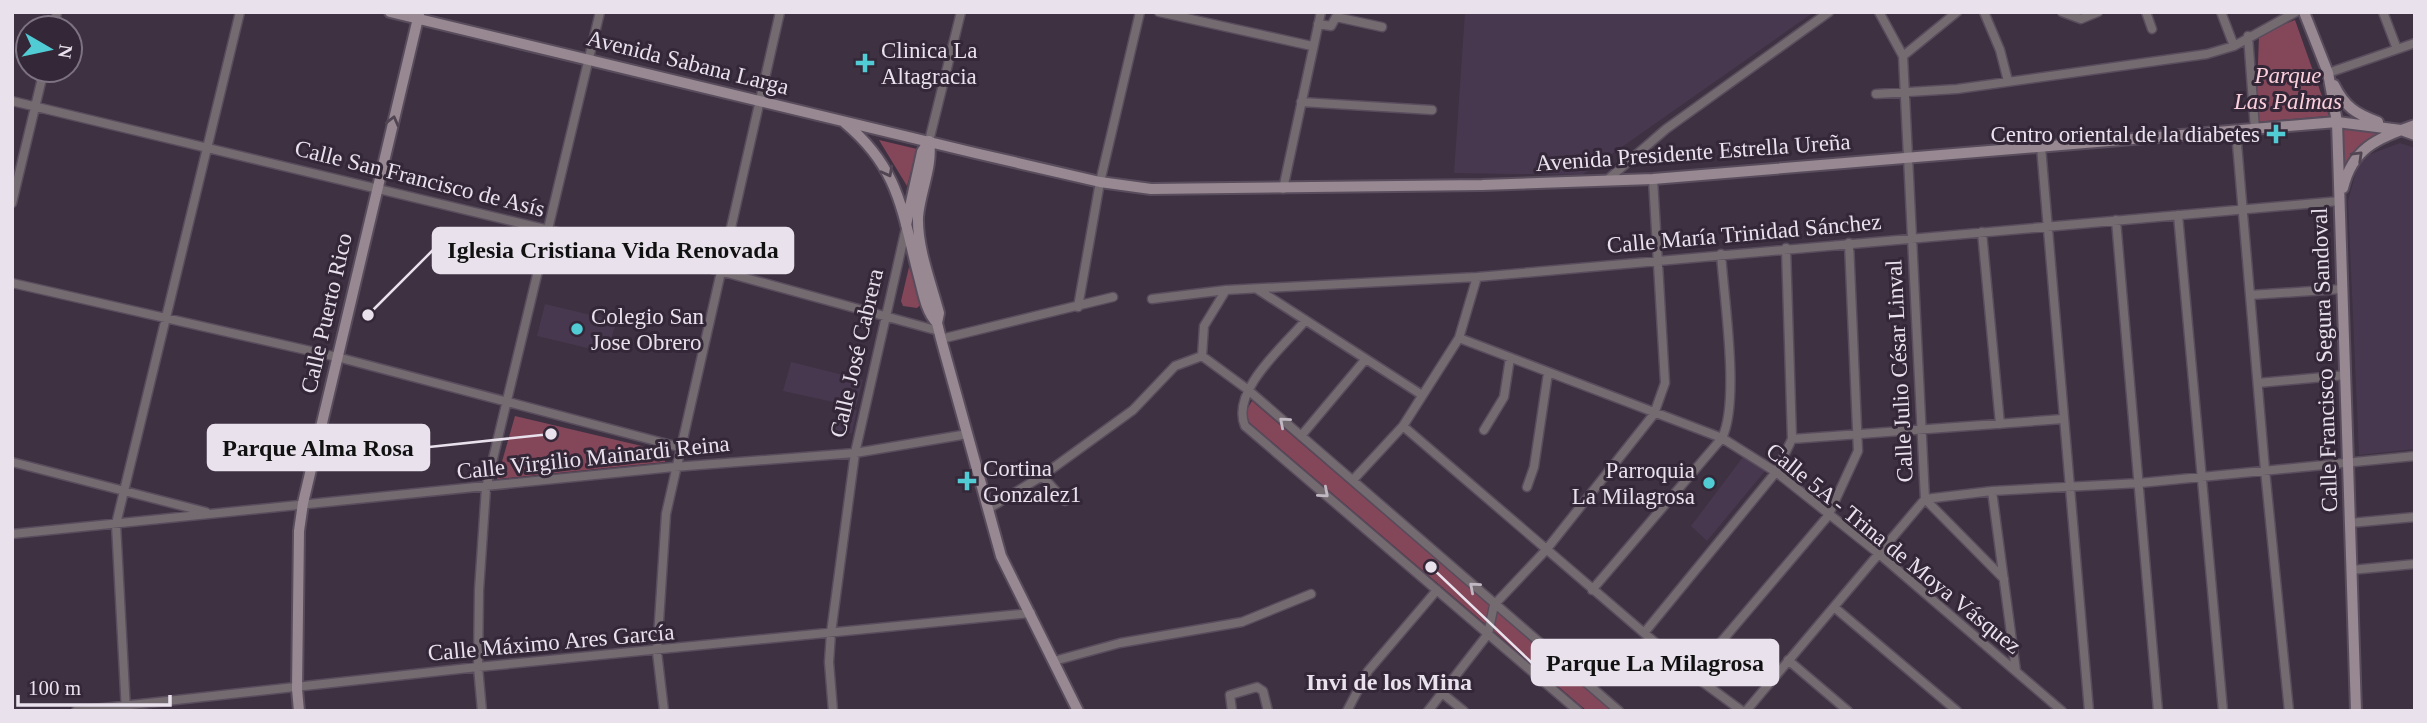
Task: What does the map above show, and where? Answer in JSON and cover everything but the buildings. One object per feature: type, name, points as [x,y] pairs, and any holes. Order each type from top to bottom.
[{"type":"main road","name":"Avenida Sabana Larga","points":[[390,12],[419,15],[759,102],[975,153]]},
{"type":"main road","name":"Calle Francisco Segura Sandoval","points":[[2304,12],[2328,73],[2337,122],[2356,711]]},
{"type":"main road","name":"Calle Puerto Rico","points":[[299,711],[299,531],[303,503],[419,15]]},
{"type":"main road","points":[[2328,73],[2344,105],[2360,116],[2401,130]]},
{"type":"main road","points":[[843,122],[869,144],[882,160],[895,185],[925,298],[939,331],[1001,556],[1078,711]]},
{"type":"main road","name":"Avenida Presidente Estrella Ureña","points":[[975,153],[1100,183],[1151,189],[1283,189],[1653,178],[2337,122],[2401,130],[2415,135]]},
{"type":"main road","points":[[2340,201],[2349,164],[2362,149],[2415,125]]},
{"type":"main road","name":"Calle José Cabrera","points":[[906,227],[922,152],[929,141]]},
{"type":"main road","points":[[929,141],[931,152],[918,216],[923,252],[939,313],[939,331]]},
{"type":"street","points":[[126,708],[116,524],[240,12]]},
{"type":"street","points":[[482,711],[478,667],[485,488],[550,229],[600,12]]},
{"type":"street","points":[[663,711],[657,652],[666,513],[674,467],[780,12]]},
{"type":"street","name":"Calle José Cabrera","points":[[929,141],[961,12]]},
{"type":"street","points":[[1078,306],[1100,183],[1140,12]]},
{"type":"street","points":[[1159,12],[1312,46]]},
{"type":"street","points":[[1283,189],[1321,12]]},
{"type":"street","points":[[1605,181],[1666,129],[1829,12]]},
{"type":"street","name":"Calle Julio César Linval","points":[[1744,711],[1925,499],[1903,56],[1879,12]]},
{"type":"street","points":[[1903,56],[1957,12]]},
{"type":"street","points":[[1983,12],[2000,50],[2008,81]]},
{"type":"street","points":[[2063,12],[2081,19],[2098,12]]},
{"type":"street","points":[[2146,12],[2152,29]]},
{"type":"street","points":[[2221,12],[2234,46]]},
{"type":"street","points":[[1876,94],[1906,94],[2207,54],[2234,46],[2295,12]]},
{"type":"street","points":[[2383,12],[2398,49]]},
{"type":"street","points":[[1318,24],[1331,26],[1336,17],[1382,27]]},
{"type":"street","points":[[2248,36],[2255,129]]},
{"type":"street","points":[[2328,73],[2415,43]]},
{"type":"street","points":[[12,203],[41,84]]},
{"type":"street","name":"Calle San Francisco de Asís","points":[[12,101],[720,271],[939,331]]},
{"type":"street","points":[[1301,102],[1432,110]]},
{"type":"street","points":[[2236,132],[2264,470],[2290,711]]},
{"type":"street","points":[[2042,147],[2063,419],[2090,711]]},
{"type":"street","points":[[1428,711],[1488,634],[1494,605],[1546,550],[1654,414],[1665,383],[1653,178]]},
{"type":"street","name":"Calle María Trinidad Sánchez","points":[[1152,299],[1226,290],[1477,276],[2340,201]]},
{"type":"street","points":[[2178,215],[2199,476],[2223,711]]},
{"type":"street","points":[[2116,220],[2158,711]]},
{"type":"street","name":"Calle José Cabrera","points":[[833,711],[829,662],[831,633],[855,453],[906,227]]},
{"type":"street","points":[[1982,232],[2000,424]]},
{"type":"street","points":[[1693,675],[1828,516],[1858,451],[1860,433],[1849,243]]},
{"type":"street","points":[[1644,633],[1776,472],[1792,439],[1786,248]]},
{"type":"street","points":[[1592,590],[1722,438],[1730,414],[1730,394],[1721,254]]},
{"type":"street","points":[[1353,480],[1402,426],[1459,338],[1477,276]]},
{"type":"street","points":[[12,283],[337,357],[679,447]]},
{"type":"street","points":[[1256,288],[1422,395]]},
{"type":"street","points":[[2250,295],[2342,289]]},
{"type":"street","points":[[1202,356],[1204,326],[1226,290]]},
{"type":"street","points":[[939,331],[1078,306],[1113,297]]},
{"type":"street","points":[[1305,321],[1247,389],[1241,412],[1245,426],[1578,711]]},
{"type":"street","name":"Calle 5A - Trina de Moya Vásquez","points":[[1459,338],[1722,438],[1776,472],[1828,516],[1878,553],[2062,711]]},
{"type":"street","points":[[1202,356],[1247,389],[1619,711]]},
{"type":"street","points":[[988,509],[1042,476],[1133,410],[1175,366],[1202,356]]},
{"type":"street","points":[[1484,430],[1504,397],[1510,358]]},
{"type":"street","points":[[1301,436],[1364,360]]},
{"type":"street","points":[[1527,486],[1534,467],[1548,373]]},
{"type":"street","points":[[2258,383],[2346,375]]},
{"type":"street","points":[[1792,439],[2063,419]]},
{"type":"street","points":[[1402,426],[1693,675],[1744,711]]},
{"type":"street","name":"Calle Virgilio Mainardi Reina","points":[[12,534],[674,467],[855,453],[968,434]]},
{"type":"street","points":[[1925,499],[1992,491],[2140,483],[2415,456]]},
{"type":"street","points":[[12,462],[212,513]]},
{"type":"street","points":[[1042,476],[1065,500]]},
{"type":"street","points":[[1992,491],[2016,671]]},
{"type":"street","points":[[1925,499],[1941,518],[2005,579]]},
{"type":"street","points":[[2350,523],[2415,517]]},
{"type":"street","points":[[2351,570],[2415,564]]},
{"type":"street","points":[[1347,711],[1368,671],[1437,590]]},
{"type":"street","points":[[1054,662],[1094,648],[1242,622],[1311,594]]},
{"type":"street","points":[[1834,607],[1957,711]]},
{"type":"street","name":"Calle Máximo Ares García","points":[[76,711],[126,708],[478,667],[657,652],[1031,613]]},
{"type":"street","points":[[1788,660],[1848,711]]},
{"type":"street","points":[[1232,711],[1230,695],[1257,687],[1263,691],[1268,711]]},
{"type":"street","points":[[1442,693],[1464,711]]},
{"type":"shaded area","points":[[1465,12],[1814,12],[1582,175],[1454,173]]},
{"type":"shaded area","points":[[2400,143],[2415,148],[2415,449],[2359,455],[2348,201],[2357,168],[2368,155]]},
{"type":"shaded area","name":"Colegio San Jose Obrero","points":[[545,304],[616,321],[608,353],[537,336]]},
{"type":"shaded area","points":[[791,362],[863,380],[856,407],[783,391]]},
{"type":"shaded area","points":[[839,406],[857,410],[852,433],[830,434]]},
{"type":"shaded area","points":[[1746,453],[1765,471],[1707,541],[1691,526]]},
{"type":"green space","name":"Parque Las Palmas","points":[[2295,20],[2329,116],[2256,122],[2259,34]]},
{"type":"green space","points":[[2341,129],[2379,133],[2351,154],[2343,173]]},
{"type":"green space","points":[[879,140],[917,149],[907,186]]},
{"type":"green space","points":[[909,267],[922,303],[917,308],[903,306],[901,301]]},
{"type":"green space","points":[[1252,401],[1612,711],[1587,711],[1249,422],[1246,411]]},
{"type":"green space","points":[[515,416],[667,452],[665,462],[497,479]]},
{"type":"place","name":"Clinica La Altagracia","points":[[865,63]]},
{"type":"place","name":"Centro oriental de la diabetes","points":[[2276,134]]},
{"type":"place","name":"Iglesia Cristiana Vida Renovada","points":[[368,315]]},
{"type":"place","name":"Colegio San Jose Obrero","points":[[577,329]]},
{"type":"place","name":"Parque Alma Rosa","points":[[551,434]]},
{"type":"place","name":"Cortina Gonzalez1","points":[[967,481]]},
{"type":"place","name":"Parroquia La Milagrosa","points":[[1709,483]]},
{"type":"place","name":"Parque La Milagrosa","points":[[1431,567]]},
{"type":"district","name":"Invi de los Mina","points":[[1389,682]]}]
